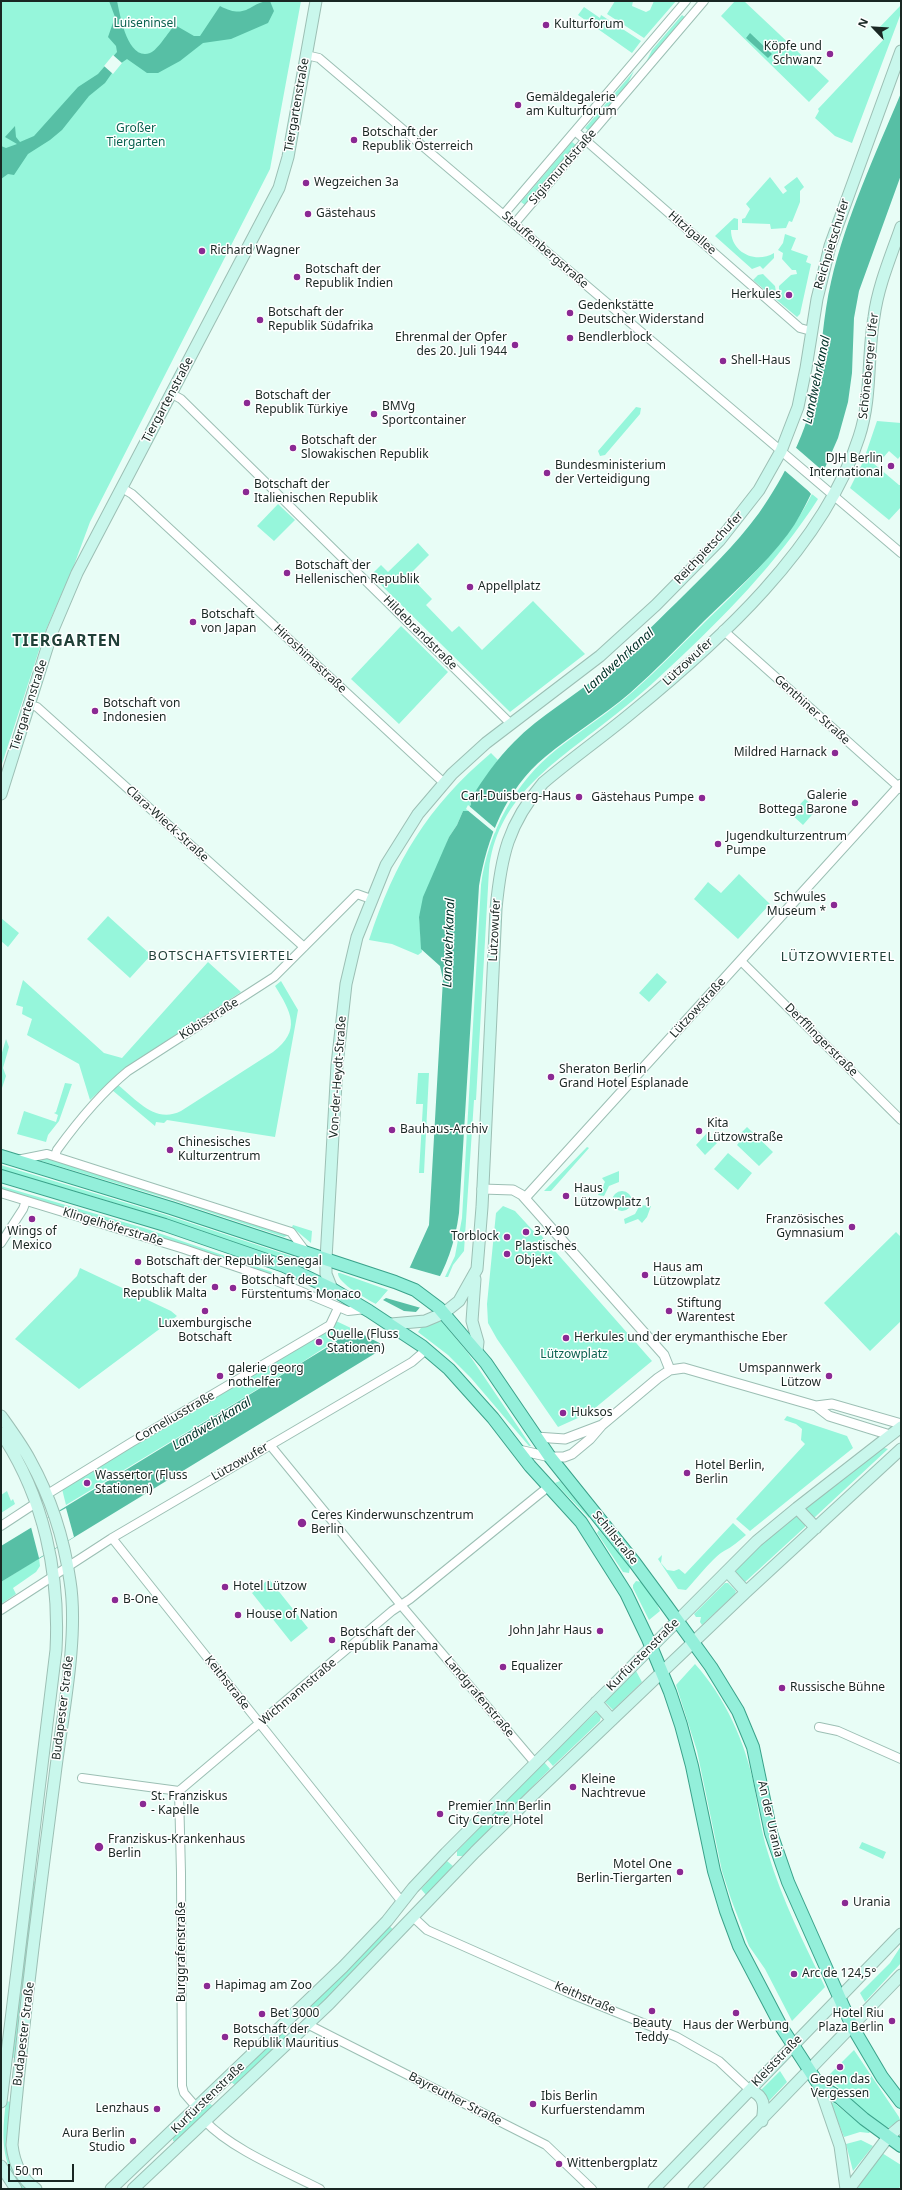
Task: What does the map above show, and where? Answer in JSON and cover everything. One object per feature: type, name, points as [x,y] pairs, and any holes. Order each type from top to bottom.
[{"type":"main road","name":"Tiergartenstraße","points":[[1,794],[28,704],[64,604],[100,528],[172,394],[279,188],[288,157],[316,1]]},
{"type":"main road","name":"Reichpietschufer","points":[[371,899],[386,865],[404,834],[444,783],[472,755],[600,656],[656,604],[719,541],[759,490],[783,453],[803,389],[811,330],[823,272],[834,231],[901,51]]},
{"type":"main road","name":"Schöneberger Ufer","points":[[723,630],[768,585],[813,527],[833,496],[860,435],[866,403],[874,316],[879,291],[901,227]]},
{"type":"main road","name":"Lützowufer","points":[[391,1324],[432,1319],[444,1313],[459,1301],[477,1269],[479,1254],[496,909],[502,861],[507,840],[529,799],[543,783],[650,697],[723,630]]},
{"type":"main road","name":"Von-der-Heydt-Straße","points":[[326,1259],[337,1065],[346,984],[357,937],[371,899]]},
{"type":"main road","points":[[1,1156],[110,1189],[306,1252],[415,1290],[444,1313],[477,1351],[550,1457]]},
{"type":"main road","name":"Klingelhöferstraße","points":[[1,1176],[165,1225],[284,1266],[332,1289],[368,1310]]},
{"type":"main road","points":[[326,1259],[326,1274],[332,1289]]},
{"type":"main road","points":[[477,1269],[472,1317],[478,1342],[477,1351]]},
{"type":"main road","points":[[368,1310],[427,1349],[449,1369],[479,1402],[548,1487]]},
{"type":"main road","name":"Budapester Straße","points":[[1,1416],[29,1458],[54,1514],[68,1566],[71,1592],[70,1656],[20,2066],[12,2145],[18,2169],[27,2181],[36,2189]]},
{"type":"main road","name":"Kurfürstenstraße","points":[[111,2189],[292,2017],[387,1921],[417,1884],[535,1763],[757,1541],[797,1508],[896,1436],[901,1425]]},
{"type":"main road","name":"Budapester Straße","points":[[1,1433],[20,1464],[42,1521],[50,1552],[58,1618],[56,1650],[1,2102]]},
{"type":"main road","name":"Kurfürstenstraße","points":[[133,2189],[307,2024],[475,1852],[746,1592],[901,1449]]},
{"type":"main road","name":"Schillstraße","points":[[550,1457],[635,1563],[677,1620]]},
{"type":"main road","name":"Schillstraße","points":[[548,1487],[581,1522],[609,1564],[626,1593],[651,1646]]},
{"type":"main road","points":[[36,1503],[46,1495]]},
{"type":"main road","points":[[797,1508],[816,1528]]},
{"type":"main road","points":[[727,1572],[746,1592]]},
{"type":"main road","name":"An der Urania","points":[[677,1620],[716,1674],[743,1720],[759,1767],[768,1816],[778,1858],[852,2026],[882,2077],[901,2102]]},
{"type":"main road","points":[[651,1646],[681,1725],[714,1871],[726,1911],[739,1946],[792,2046],[819,2086],[840,2146],[846,2189]]},
{"type":"main road","points":[[596,1702],[612,1720]]},
{"type":"main road","points":[[29,1871],[43,1873]]},
{"type":"main road","points":[[402,1902],[413,1917]]},
{"type":"main road","name":"Kleiststraße","points":[[654,2189],[901,1934]]},
{"type":"main road","points":[[694,2189],[762,2121],[901,1975]]},
{"type":"main road","points":[[292,2017],[307,2024]]},
{"type":"main road","points":[[6,2065],[20,2066]]},
{"type":"main road","points":[[819,2086],[840,2098],[901,2146]]},
{"type":"main road","points":[[750,2090],[759,2094],[764,2102],[762,2121]]},
{"type":"main road","points":[[850,2189],[888,2137],[901,2126]]},
{"type":"main road","points":[[1,2166],[16,2189]]},
{"type":"street","name":"Sigismundstraße","points":[[504,214],[686,1]]},
{"type":"street","name":"Sigismundstraße","points":[[514,223],[704,1]]},
{"type":"street","name":"Stauffenbergstraße","points":[[306,55],[319,58],[901,553]]},
{"type":"street","name":"Hitzigallee","points":[[576,131],[800,328],[811,330]]},
{"type":"street","name":"Hildebrandstraße","points":[[172,394],[182,399],[511,724]]},
{"type":"street","name":"Hiroshimastraße","points":[[122,488],[132,494],[444,783]]},
{"type":"street","name":"Genthiner Straße","points":[[723,630],[900,786]]},
{"type":"street","name":"Clara-Wieck-Straße","points":[[28,704],[37,707],[304,947]]},
{"type":"street","name":"Lützowstraße","points":[[525,1198],[900,786]]},
{"type":"street","name":"Köbisstraße","points":[[55,1156],[57,1150],[82,1117],[112,1084],[134,1066],[274,977],[357,894],[371,899]]},
{"type":"street","name":"Derfflingerstraße","points":[[741,961],[901,1120]]},
{"type":"street","points":[[14,1160],[47,1154],[55,1156],[291,1232],[306,1252]]},
{"type":"street","points":[[482,1189],[513,1190],[525,1198],[664,1355],[670,1370]]},
{"type":"street","name":"Klingelhöferstraße","points":[[1,1193],[220,1261],[308,1294],[338,1308],[348,1311],[368,1310]]},
{"type":"street","points":[[1,1243],[23,1209],[26,1201]]},
{"type":"street","name":"Corneliusstraße","points":[[46,1495],[132,1442],[330,1325],[338,1308]]},
{"type":"street","name":"Lützowufer","points":[[1,1610],[112,1538],[416,1360],[427,1349]]},
{"type":"street","points":[[519,1450],[550,1457],[564,1457],[572,1454],[590,1439],[602,1425],[670,1370],[691,1369],[816,1406],[829,1416],[896,1436]]},
{"type":"street","points":[[816,1406],[832,1404],[901,1425]]},
{"type":"street","points":[[536,1437],[565,1439],[602,1425]]},
{"type":"street","name":"Landgrafenstraße","points":[[270,1445],[401,1605],[535,1763]]},
{"type":"street","name":"Wichmannstraße","points":[[179,1790],[401,1605],[548,1487]]},
{"type":"street","points":[[1,1526],[36,1503]]},
{"type":"street","name":"Keithstraße","points":[[112,1538],[402,1902]]},
{"type":"street","points":[[819,1727],[838,1731],[901,1759]]},
{"type":"street","points":[[82,1778],[179,1790]]},
{"type":"street","name":"Burggrafenstraße","points":[[179,1790],[182,2086],[184,2093],[197,2108]]},
{"type":"street","name":"Keithstraße","points":[[413,1917],[427,1930],[569,1993],[677,2037],[719,2061],[750,2090]]},
{"type":"street","name":"Bayreuther Straße","points":[[307,2024],[546,2145],[592,2189]]},
{"type":"street","points":[[205,2121],[214,2131],[233,2143],[320,2189]]},
{"type":"green space","name":"Großer Tiergarten","points":[[1,1],[301,1],[270,169],[90,522],[73,568],[45,632],[1,767]]},
{"type":"green space","points":[[615,1],[633,1],[632,6],[646,12],[650,10],[654,1],[676,1],[644,38],[607,14]]},
{"type":"green space","points":[[735,1],[744,1],[829,81],[809,102],[721,16]]},
{"type":"green space","points":[[901,5],[901,13],[852,143],[835,136],[815,118],[819,111],[818,109],[884,39],[876,31]]},
{"type":"green space","points":[[584,7],[600,18],[601,15],[641,41],[632,53],[578,15]]},
{"type":"green space","points":[[682,15],[686,18],[643,68],[652,50]]},
{"type":"green space","points":[[634,71],[626,87],[589,131],[585,128]]},
{"type":"green space","points":[[572,142],[576,145],[525,205],[521,202]]},
{"type":"green space","points":[[770,177],[783,194],[787,191],[784,187],[797,177],[804,187],[800,191],[800,202],[792,222],[789,221],[786,228],[771,229],[770,224],[742,223],[742,219],[745,218],[750,209],[746,204]]},
{"type":"green space","points":[[734,218],[738,219],[738,230],[731,230],[732,238],[735,245],[740,250],[752,257],[767,256],[774,253],[774,258],[763,269],[760,266],[752,269],[715,236]]},
{"type":"green space","points":[[785,234],[796,238],[791,250],[808,256],[806,262],[811,264],[800,314],[797,317],[753,280],[758,275],[763,274],[775,286],[776,292],[779,290],[779,286],[791,275],[797,274],[796,270],[792,270],[782,259],[783,253],[778,250],[783,243]]},
{"type":"green space","points":[[636,407],[641,408],[640,414],[605,455],[600,456],[598,451]]},
{"type":"green space","points":[[877,421],[901,423],[901,455],[898,459],[889,451],[881,460],[877,457],[873,463],[899,485],[901,485],[901,507],[889,520],[850,488],[863,462]]},
{"type":"green space","points":[[812,494],[818,499],[802,523],[767,567],[730,609],[690,649],[643,692],[543,772],[527,788],[513,806],[502,825],[494,846],[489,870],[476,1100],[474,1100],[464,1251],[453,1265],[448,1277],[445,1277],[455,1256],[462,1218],[481,885],[490,846],[497,827],[516,793],[542,762],[557,749],[623,700],[748,580],[763,564],[789,531]]},
{"type":"green space","points":[[278,504],[295,520],[274,541],[257,526]]},
{"type":"green space","points":[[418,543],[429,555],[409,575],[432,599],[426,605],[452,632],[459,626],[482,650],[533,601],[585,654],[510,712],[371,575],[381,565],[388,572]]},
{"type":"green space","points":[[401,626],[448,672],[399,724],[351,679]]},
{"type":"green space","points":[[491,753],[498,760],[470,800],[471,804],[468,811],[463,811],[457,825],[449,837],[419,917],[422,952],[418,955],[392,944],[369,940],[390,885],[402,860],[416,837],[431,815],[449,794],[468,773]]},
{"type":"green space","points":[[805,799],[817,809],[803,825],[791,814]]},
{"type":"green space","points":[[739,874],[770,904],[738,939],[694,899],[708,882],[721,893]]},
{"type":"green space","points":[[108,916],[151,955],[130,978],[87,939]]},
{"type":"green space","points":[[1,918],[19,933],[8,947],[1,941]]},
{"type":"green space","points":[[208,962],[241,992],[122,1070],[90,1100],[79,1064],[27,1035],[32,1019],[22,1014],[23,1007],[16,1005],[23,980],[104,1053],[122,1058]]},
{"type":"green space","points":[[657,973],[667,982],[649,1002],[639,993]]},
{"type":"green space","points":[[281,981],[298,1010],[275,1137],[167,1120],[164,1123],[156,1122],[155,1126],[112,1090],[118,1085],[147,1108],[163,1115],[172,1114],[181,1111],[273,1052],[288,1036],[291,1028],[291,1020],[286,1004],[275,986]]},
{"type":"green space","points":[[6,1039],[9,1047],[3,1068],[6,1076],[1,1091],[1,1056]]},
{"type":"green space","points":[[418,1073],[429,1073],[424,1173],[419,1173],[423,1104],[416,1104]]},
{"type":"green space","points":[[65,1083],[72,1084],[59,1121],[48,1135],[46,1142],[17,1134],[24,1111],[56,1122],[58,1115],[54,1113],[56,1112]]},
{"type":"green space","points":[[747,1127],[773,1152],[759,1166],[737,1145],[740,1141],[736,1138]]},
{"type":"green space","points":[[707,1133],[717,1143],[705,1155],[696,1145]]},
{"type":"green space","points":[[587,1147],[589,1148],[551,1191],[544,1191]]},
{"type":"green space","points":[[728,1153],[752,1173],[738,1190],[714,1169]]},
{"type":"green space","points":[[44,1157],[287,1234],[287,1236],[284,1237],[172,1200],[35,1159]]},
{"type":"green space","points":[[1,1165],[163,1214],[312,1263],[311,1270],[157,1216],[1,1170]]},
{"type":"green space","points":[[619,1171],[619,1182],[609,1186],[604,1196],[598,1195],[605,1182],[602,1178]]},
{"type":"green space","points":[[1,1186],[144,1228],[272,1272],[271,1275],[142,1231],[1,1190]]},
{"type":"green space","points":[[618,1191],[626,1191],[632,1197],[632,1205],[626,1211],[618,1211],[612,1205],[612,1197]]},
{"type":"green space","points":[[640,1205],[651,1206],[647,1217],[642,1223],[638,1219],[625,1224],[624,1219],[635,1214]]},
{"type":"green space","name":"Lützowplatz","points":[[503,1206],[515,1211],[537,1235],[540,1234],[652,1361],[589,1413],[558,1427],[497,1339],[488,1323],[487,1304],[496,1213]]},
{"type":"green space","points":[[293,1225],[312,1231],[311,1243],[292,1227]]},
{"type":"green space","points":[[896,1232],[901,1237],[901,1321],[870,1351],[824,1303]]},
{"type":"green space","points":[[80,1268],[171,1311],[177,1316],[79,1389],[15,1339],[77,1276]]},
{"type":"green space","points":[[338,1273],[388,1290],[376,1304],[347,1286],[339,1277]]},
{"type":"green space","points":[[336,1321],[353,1329],[304,1361],[66,1505],[62,1489]]},
{"type":"green space","points":[[441,1321],[468,1353],[531,1446],[529,1446],[471,1378],[448,1355],[418,1332],[423,1325]]},
{"type":"green space","points":[[787,1416],[847,1436],[853,1448],[750,1531],[736,1519],[805,1444],[801,1440],[802,1429],[796,1424],[784,1420]]},
{"type":"green space","points":[[881,1447],[888,1449],[815,1517],[812,1517],[805,1508]]},
{"type":"green space","points":[[560,1481],[589,1516],[589,1518],[555,1483]]},
{"type":"green space","points":[[7,1491],[11,1501],[13,1499],[15,1504],[1,1513],[1,1495]]},
{"type":"green space","points":[[793,1516],[796,1516],[805,1524],[805,1527],[744,1583],[735,1573],[741,1562]]},
{"type":"green space","points":[[733,1523],[746,1535],[715,1558],[686,1590],[678,1589],[658,1559],[662,1555],[661,1563],[667,1570],[674,1571],[679,1569],[685,1574]]},
{"type":"green space","points":[[599,1530],[630,1567],[629,1573],[623,1572],[597,1533]]},
{"type":"green space","points":[[39,1558],[40,1566],[36,1572],[13,1588],[16,1594],[1,1604],[1,1582]]},
{"type":"green space","points":[[269,1579],[308,1628],[291,1642],[252,1593]]},
{"type":"green space","points":[[636,1581],[642,1582],[655,1600],[660,1611],[649,1620],[633,1588]]},
{"type":"green space","points":[[725,1583],[728,1583],[736,1591],[735,1594],[702,1625],[700,1622],[701,1617],[696,1617],[694,1614]]},
{"type":"green space","points":[[695,1664],[716,1691],[739,1737],[754,1785],[763,1836],[780,1888],[825,1987],[792,2021],[765,1969],[749,1946],[722,1871],[697,1751],[676,1685]]},
{"type":"green space","points":[[635,1669],[642,1682],[613,1710],[604,1701]]},
{"type":"green space","points":[[596,1712],[601,1716],[600,1721],[553,1766],[547,1759]]},
{"type":"green space","points":[[544,1762],[550,1769],[463,1856],[457,1856],[457,1851]]},
{"type":"green space","points":[[862,1842],[886,1852],[883,1859],[859,1848]]},
{"type":"green space","points":[[447,1861],[453,1866],[426,1895],[421,1889]]},
{"type":"green space","points":[[34,1881],[35,1882],[14,2058],[12,2057]]},
{"type":"green space","points":[[388,1925],[394,1930],[317,2010],[310,2006]]},
{"type":"green space","points":[[901,1946],[901,1963],[865,2002],[860,1993],[890,1963]]},
{"type":"green space","points":[[281,2033],[288,2037],[235,2085],[231,2082]]},
{"type":"green space","points":[[854,2050],[899,2117],[900,2120],[888,2128],[867,2114],[827,2077]]},
{"type":"green space","points":[[780,2071],[787,2082],[768,2102],[760,2091]]},
{"type":"green space","points":[[6,2101],[11,2102],[8,2132],[29,2189],[22,2189],[15,2179],[6,2158],[4,2148],[4,2125]]},
{"type":"green space","points":[[208,2102],[214,2107],[176,2142],[173,2141],[173,2138]]},
{"type":"green space","points":[[833,2102],[870,2132],[860,2132],[844,2137],[831,2104]]},
{"type":"green space","points":[[861,2140],[873,2146],[853,2171],[846,2144]]},
{"type":"green space","points":[[882,2153],[901,2165],[901,2183],[899,2189],[857,2189]]},
{"type":"water","points":[[109,1],[117,1],[126,35],[130,43],[142,54],[150,53],[160,45],[175,25],[194,36],[200,36],[220,6],[237,12],[243,11],[263,2],[270,1],[274,11],[268,23],[231,39],[203,43],[180,61],[158,73],[147,73],[127,59],[117,66],[105,83],[89,96],[62,130],[50,140],[28,154],[14,175],[8,174],[1,179],[1,146],[6,148],[17,144],[5,137],[15,126],[16,137],[20,142],[34,136],[78,87],[98,74],[117,52],[116,46],[108,37],[115,17]]},
{"type":"water","points":[[750,33],[772,54],[768,58],[746,38]]},
{"type":"water","name":"Landwehrkanal","points":[[901,93],[901,175],[859,291],[854,318],[852,373],[848,402],[838,438],[824,470],[820,468],[808,490],[811,494],[800,515],[779,546],[759,568],[649,675],[630,693],[545,757],[531,770],[509,799],[493,833],[487,850],[479,886],[459,1213],[455,1235],[449,1255],[442,1273],[432,1290],[409,1321],[379,1351],[1,1582],[1,1546],[326,1348],[353,1329],[385,1297],[410,1267],[429,1225],[443,979],[440,966],[421,949],[419,917],[423,897],[449,837],[457,825],[463,811],[468,811],[471,804],[470,800],[502,755],[535,723],[612,665],[677,602],[740,537],[759,513],[778,484],[801,436],[812,402],[818,372],[828,295],[837,258],[862,186]]},
{"type":"pier","points":[[113,55],[122,63],[113,74],[104,66]]},
{"type":"pier","points":[[794,446],[824,472],[821,471],[810,490],[813,495],[783,469]]},
{"type":"pier","points":[[468,805],[496,829],[495,833],[466,809]]},
{"type":"pier","points":[[408,1267],[443,1277],[422,1309],[408,1326],[387,1347],[351,1328],[380,1300]],"holes":[[[386,1298],[422,1308],[416,1312],[404,1311],[383,1300]]]},
{"type":"pier","points":[[66,1508],[74,1537],[39,1558],[31,1527]]},
{"type":"place","name":"Kulturforum","points":[[546,25]]},
{"type":"place","name":"Köpfe und Schwanz","points":[[830,54]]},
{"type":"place","name":"Gemäldegalerie am Kulturforum","points":[[518,105]]},
{"type":"place","name":"Botschaft der Republik Österreich","points":[[354,140]]},
{"type":"place","name":"Wegzeichen 3a","points":[[306,183]]},
{"type":"place","name":"Gästehaus","points":[[308,214]]},
{"type":"place","name":"Richard Wagner","points":[[202,251]]},
{"type":"place","name":"Botschaft der Republik Indien","points":[[297,277]]},
{"type":"place","name":"Herkules","points":[[789,295]]},
{"type":"place","name":"Gedenkstätte Deutscher Widerstand","points":[[570,313]]},
{"type":"place","name":"Botschaft der Republik Südafrika","points":[[260,320]]},
{"type":"place","name":"Bendlerblock","points":[[570,338]]},
{"type":"place","name":"Ehrenmal der Opfer des 20. Juli 1944","points":[[515,345]]},
{"type":"place","name":"Shell-Haus","points":[[723,361]]},
{"type":"place","name":"Botschaft der Republik Türkiye","points":[[247,403]]},
{"type":"place","name":"BMVg Sportcontainer","points":[[374,414]]},
{"type":"place","name":"Botschaft der Slowakischen Republik","points":[[293,448]]},
{"type":"place","name":"DJH Berlin International","points":[[891,466]]},
{"type":"place","name":"Bundesministerium der Verteidigung","points":[[547,473]]},
{"type":"place","name":"Botschaft der Italienischen Republik","points":[[246,492]]},
{"type":"place","name":"Botschaft der Hellenischen Republik","points":[[287,573]]},
{"type":"place","name":"Appellplatz","points":[[470,587]]},
{"type":"place","name":"Botschaft von Japan","points":[[193,622]]},
{"type":"place","name":"Botschaft von Indonesien","points":[[95,711]]},
{"type":"place","name":"Mildred Harnack","points":[[835,753]]},
{"type":"place","name":"Carl-Duisberg-Haus","points":[[579,797]]},
{"type":"place","name":"Gästehaus Pumpe","points":[[702,798]]},
{"type":"place","name":"Galerie Bottega Barone","points":[[855,803]]},
{"type":"place","name":"Jugendkulturzentrum Pumpe","points":[[718,844]]},
{"type":"place","name":"Schwules Museum *","points":[[834,905]]},
{"type":"place","name":"Sheraton Berlin Grand Hotel Esplanade","points":[[551,1077]]},
{"type":"place","name":"Bauhaus-Archiv","points":[[392,1130]]},
{"type":"place","name":"Kita Lützowstraße","points":[[699,1131]]},
{"type":"place","name":"Chinesisches Kulturzentrum","points":[[170,1150]]},
{"type":"place","name":"Haus Lützowplatz 1","points":[[566,1196]]},
{"type":"place","name":"Wings of Mexico","points":[[32,1219]]},
{"type":"place","name":"Französisches Gymnasium","points":[[852,1227]]},
{"type":"place","name":"3-X-90","points":[[526,1232]]},
{"type":"place","name":"Torblock","points":[[507,1237]]},
{"type":"place","name":"Plastisches Objekt","points":[[507,1254]]},
{"type":"place","name":"Botschaft der Republik Senegal","points":[[138,1262]]},
{"type":"place","name":"Haus am Lützowplatz","points":[[645,1275]]},
{"type":"place","name":"Botschaft der Republik Malta","points":[[215,1287]]},
{"type":"place","name":"Botschaft des Fürstentums Monaco","points":[[233,1288]]},
{"type":"place","name":"Luxemburgische Botschaft","points":[[205,1311]]},
{"type":"place","name":"Stiftung Warentest","points":[[669,1311]]},
{"type":"place","name":"Herkules und der erymanthische Eber","points":[[566,1338]]},
{"type":"place","name":"Quelle (Fluss Stationen)","points":[[319,1342]]},
{"type":"place","name":"galerie georg nothelfer","points":[[220,1376]]},
{"type":"place","name":"Umspannwerk Lützow","points":[[829,1376]]},
{"type":"place","name":"Huksos","points":[[563,1413]]},
{"type":"place","name":"Hotel Berlin, Berlin","points":[[687,1473]]},
{"type":"place","name":"Wassertor (Fluss Stationen)","points":[[87,1483]]},
{"type":"place","name":"Ceres Kinderwunschzentrum Berlin","points":[[302,1523]]},
{"type":"place","name":"Hotel Lützow","points":[[225,1587]]},
{"type":"place","name":"B-One","points":[[115,1600]]},
{"type":"place","name":"House of Nation","points":[[238,1615]]},
{"type":"place","name":"John Jahr Haus","points":[[600,1631]]},
{"type":"place","name":"Botschaft der Republik Panama","points":[[332,1640]]},
{"type":"place","name":"Equalizer","points":[[503,1667]]},
{"type":"place","name":"Russische Bühne","points":[[782,1688]]},
{"type":"place","name":"Kleine Nachtrevue","points":[[573,1787]]},
{"type":"place","name":"St. Franziskus - Kapelle","points":[[143,1804]]},
{"type":"place","name":"Premier Inn Berlin City Centre Hotel","points":[[440,1814]]},
{"type":"place","name":"Franziskus-Krankenhaus Berlin","points":[[99,1847]]},
{"type":"place","name":"Motel One Berlin-Tiergarten","points":[[680,1872]]},
{"type":"place","name":"Urania","points":[[845,1903]]},
{"type":"place","name":"Arc de 124,5°","points":[[794,1974]]},
{"type":"place","name":"Hapimag am Zoo","points":[[207,1986]]},
{"type":"place","name":"Beauty Teddy","points":[[652,2011]]},
{"type":"place","name":"Haus der Werbung","points":[[736,2013]]},
{"type":"place","name":"Bet 3000","points":[[262,2014]]},
{"type":"place","name":"Hotel Riu Plaza Berlin","points":[[892,2021]]},
{"type":"place","name":"Botschaft der Republik Mauritius","points":[[225,2037]]},
{"type":"place","name":"Gegen das Vergessen","points":[[840,2067]]},
{"type":"place","name":"Ibis Berlin Kurfuerstendamm","points":[[533,2104]]},
{"type":"place","name":"Lenzhaus","points":[[157,2109]]},
{"type":"place","name":"Aura Berlin Studio","points":[[133,2141]]},
{"type":"place","name":"Wittenbergplatz","points":[[559,2164]]},
{"type":"district","name":"TIERGARTEN","points":[[67,641]]},
{"type":"district","name":"BOTSCHAFTSVIERTEL","points":[[221,956]]},
{"type":"district","name":"LÜTZOWVIERTEL","points":[[838,957]]},
{"type":"park label","name":"Luiseninsel","points":[[145,24]]}]
